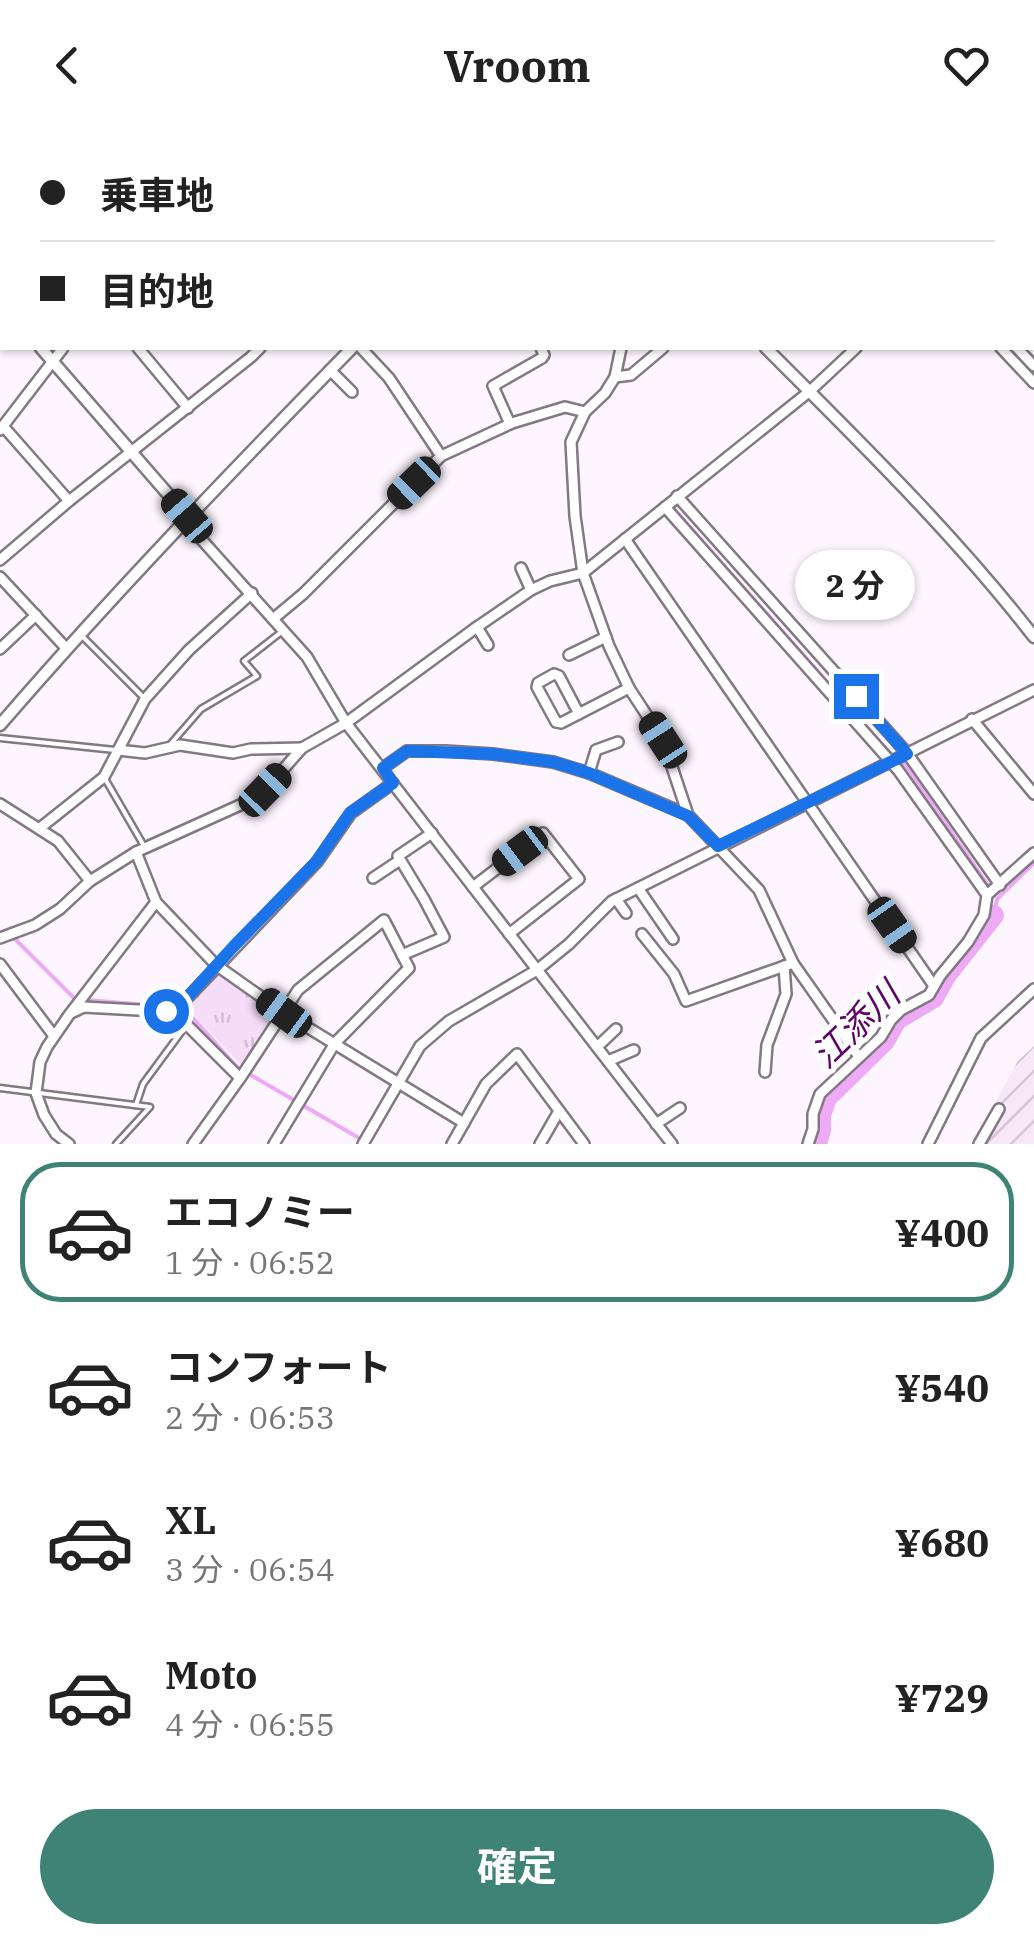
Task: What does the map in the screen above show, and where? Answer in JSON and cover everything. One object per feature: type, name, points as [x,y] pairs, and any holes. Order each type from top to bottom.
[{"type":"street","points":[[44,350],[187,516],[202,540],[307,657],[346,723],[669,1140],[656,1144]]},
{"type":"street","points":[[61,350],[2,428],[69,501]]},
{"type":"street","points":[[145,350],[188,408]]},
{"type":"street","points":[[0,560],[258,350]]},
{"type":"street","points":[[0,725],[187,516],[350,350]]},
{"type":"street","points":[[363,350],[389,378],[442,456]]},
{"type":"street","points":[[510,424],[493,386],[542,358],[542,350]]},
{"type":"street","points":[[621,350],[615,377],[585,412],[571,442],[583,573],[629,688],[663,740],[688,816]]},
{"type":"street","points":[[615,377],[631,375],[661,350]]},
{"type":"street","points":[[768,350],[984,576],[1034,637]]},
{"type":"street","points":[[0,938],[35,925],[60,909],[90,881],[141,850],[265,790],[302,748],[346,723],[476,626],[531,590],[583,573],[810,392],[854,350]]},
{"type":"street","points":[[1003,350],[1034,383]]},
{"type":"street","points":[[330,370],[352,392]]},
{"type":"street","points":[[274,619],[442,456],[510,424],[565,406],[585,412]]},
{"type":"street","points":[[678,496],[906,754],[1000,886]]},
{"type":"street","points":[[665,506],[898,770],[987,895],[984,915],[929,995],[901,1010],[881,1038],[820,1094],[808,1144]]},
{"type":"street","points":[[626,539],[934,986]]},
{"type":"street","points":[[521,568],[531,590]]},
{"type":"street","points":[[0,578],[66,648]]},
{"type":"street","points":[[40,828],[104,776],[145,699],[188,650],[252,593]]},
{"type":"street","points":[[0,649],[36,616]]},
{"type":"street","points":[[476,626],[488,645]]},
{"type":"street","points":[[569,655],[606,637]]},
{"type":"street","points":[[579,714],[560,676],[554,674],[538,683],[556,722],[561,723],[579,714],[629,688]]},
{"type":"street","points":[[362,1144],[420,1046],[449,1020],[536,970],[616,899],[1034,690]]},
{"type":"street","points":[[972,719],[1034,794]]},
{"type":"street","points":[[589,773],[596,750],[618,742]]},
{"type":"street","points":[[118,750],[144,753],[180,745],[232,753],[302,748]]},
{"type":"street","points":[[383,768],[407,751],[553,762],[589,773],[688,816],[759,890],[788,964],[859,1057]]},
{"type":"street","points":[[171,1011],[316,862],[350,813],[393,783]]},
{"type":"street","points":[[0,804],[58,840],[90,881]]},
{"type":"street","points":[[402,955],[444,937],[398,856],[432,833]]},
{"type":"street","points":[[473,887],[543,833],[578,879],[510,934]]},
{"type":"street","points":[[141,850],[156,902],[216,965],[284,1013],[464,1123]]},
{"type":"street","points":[[987,895],[1034,853]]},
{"type":"street","points":[[373,878],[400,860]]},
{"type":"street","points":[[638,888],[673,939]]},
{"type":"street","points":[[616,899],[626,914]]},
{"type":"street","points":[[69,1144],[56,1134],[36,1093],[40,1062],[72,1010],[156,902]]},
{"type":"street","points":[[192,1144],[298,990],[384,920],[409,968],[334,1043],[274,1144]]},
{"type":"street","points":[[642,934],[674,974],[686,1001],[788,964]]},
{"type":"street","points":[[0,964],[54,1036]]},
{"type":"street","points":[[765,1072],[767,1046],[786,994],[788,964]]},
{"type":"street","points":[[928,1144],[981,1038],[1034,989]]},
{"type":"street","points":[[72,1010],[84,1007],[171,1011],[240,1078]]},
{"type":"street","points":[[597,1047],[616,1028]]},
{"type":"street","points":[[608,1061],[634,1050]]},
{"type":"street","points":[[452,1144],[486,1084],[516,1054],[584,1144]]},
{"type":"street","points":[[656,1124],[680,1108]]},
{"type":"street","points":[[980,1144],[1000,1109]]},
{"type":"street","points":[[540,1144],[559,1112]]},
{"type":"lane","points":[[167,747],[202,710],[257,676],[244,661],[284,630]]},
{"type":"lane","points":[[80,634],[145,699]]},
{"type":"lane","points":[[0,738],[118,750]]},
{"type":"lane","points":[[104,776],[141,850]]},
{"type":"lane","points":[[136,1105],[144,1084],[182,1031],[171,1011]]},
{"type":"lane","points":[[0,1088],[150,1107],[116,1144]]},
{"type":"shaded area","points":[[1034,1046],[1034,1144],[972,1144],[1018,1061]]},
{"type":"green space","points":[[217,972],[277,1015],[242,1066],[186,1006]]},
{"type":"waterway","points":[[1012,350],[1034,372]]},
{"type":"waterway","points":[[673,508],[888,751],[905,765],[987,884]]},
{"type":"waterway","points":[[994,915],[997,899],[1034,863]]},
{"type":"waterway","name":"江添川","points":[[817,1144],[827,1098],[885,1041],[897,1020],[934,998],[946,976],[994,915]]},
{"type":"waterway","points":[[15,939],[75,999],[184,1008],[237,1067],[359,1138]]},
{"type":"route","points":[[166,1011],[174,1012],[316,862],[350,813],[393,783],[383,768],[407,751],[493,754],[553,762],[589,773],[688,816],[718,846],[907,754],[856,696]]}]
